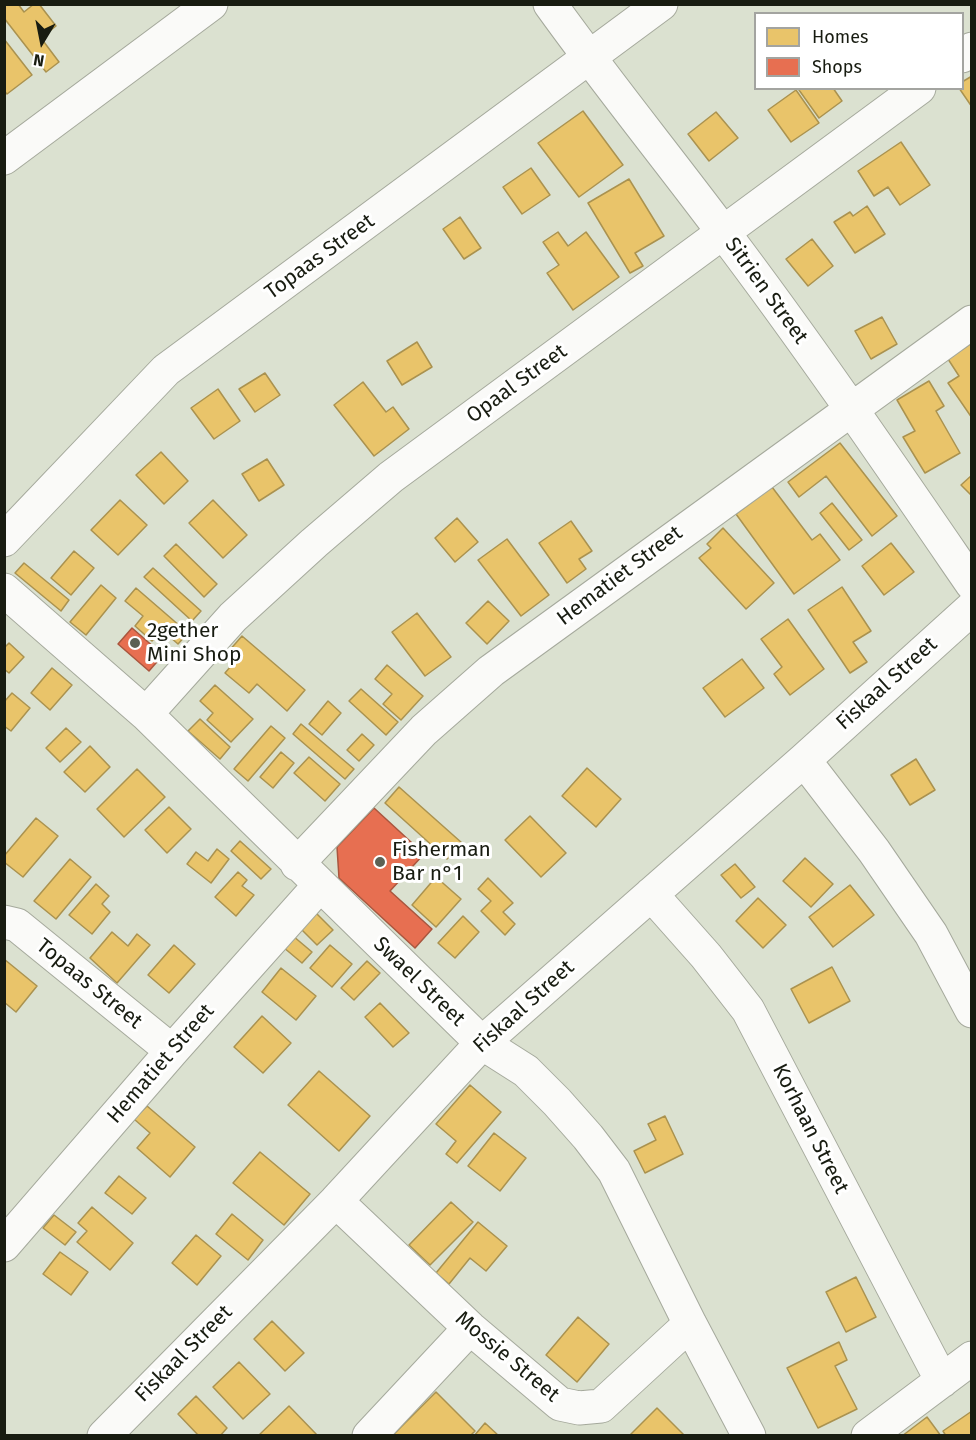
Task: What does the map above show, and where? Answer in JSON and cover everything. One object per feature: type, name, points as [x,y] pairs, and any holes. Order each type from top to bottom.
[{"type":"street","points":[[4,158],[211,4]]},
{"type":"street","name":"Sitrien Street","points":[[550,4],[724,232],[852,408],[972,584]]},
{"type":"street","name":"Topaas Street","points":[[4,540],[166,370],[661,4]]},
{"type":"street","name":"Opaal Street","points":[[146,714],[233,617],[391,477],[915,90]]},
{"type":"street","name":"Hematiet Street","points":[[4,1245],[172,1051],[424,730],[490,671],[972,322]]},
{"type":"street","name":"Swael Street","points":[[4,590],[146,714],[482,1043],[526,1071],[588,1137],[614,1171],[749,1436]]},
{"type":"street","name":"Fiskaal Street","points":[[104,1436],[336,1201],[482,1043],[804,760],[972,608]]},
{"type":"street","points":[[804,760],[874,851],[931,934],[972,1011]]},
{"type":"street","name":"Korhaan Street","points":[[651,894],[706,956],[748,1010],[942,1381]]},
{"type":"street","name":"Topaas Street","points":[[4,922],[17,925],[172,1051]]},
{"type":"street","name":"Mossie Street","points":[[336,1201],[470,1328],[560,1404],[579,1408],[600,1406],[690,1324]]},
{"type":"street","points":[[369,1436],[470,1328]]},
{"type":"street","points":[[868,1436],[972,1358]]},
{"type":"building: Homes","points":[[4,4],[18,4],[24,12],[34,4],[39,4],[56,26],[41,38],[59,62],[46,72],[4,18]]},
{"type":"building: Homes","points":[[4,39],[32,75],[7,94],[4,91]]},
{"type":"building: Homes","points":[[972,76],[972,107],[960,90],[964,90],[964,81]]},
{"type":"building: Homes","points":[[796,90],[819,123],[791,142],[768,110]]},
{"type":"building: Homes","points":[[799,90],[834,90],[842,101],[819,118]]},
{"type":"building: Homes","points":[[583,111],[623,165],[579,197],[538,143]]},
{"type":"building: Homes","points":[[716,112],[738,138],[709,161],[688,134]]},
{"type":"building: Homes","points":[[901,142],[930,185],[900,205],[888,187],[874,196],[858,171]]},
{"type":"building: Homes","points":[[531,168],[550,195],[522,214],[503,187]]},
{"type":"building: Homes","points":[[629,179],[664,236],[635,253],[643,266],[630,273],[588,203]]},
{"type":"building: Homes","points":[[867,206],[885,234],[855,253],[834,222],[850,212],[853,216]]},
{"type":"building: Homes","points":[[460,217],[481,248],[464,259],[443,229]]},
{"type":"building: Homes","points":[[558,232],[568,246],[586,232],[619,277],[573,310],[547,273],[559,265],[543,242]]},
{"type":"building: Homes","points":[[812,239],[833,266],[808,286],[786,259]]},
{"type":"building: Homes","points":[[882,317],[897,344],[871,359],[855,331]]},
{"type":"building: Homes","points":[[417,342],[432,367],[402,385],[387,361]]},
{"type":"building: Homes","points":[[972,343],[972,418],[948,383],[959,376],[948,359]]},
{"type":"building: Homes","points":[[265,373],[280,395],[255,412],[239,389]]},
{"type":"building: Homes","points":[[929,381],[944,406],[936,411],[960,453],[925,473],[903,437],[915,431],[897,400]]},
{"type":"building: Homes","points":[[363,382],[386,412],[393,407],[409,429],[374,456],[334,405]]},
{"type":"building: Homes","points":[[218,389],[240,421],[214,439],[191,408]]},
{"type":"building: Homes","points":[[840,443],[897,516],[872,536],[826,476],[799,497],[788,482]]},
{"type":"building: Homes","points":[[161,452],[188,481],[164,504],[136,475]]},
{"type":"building: Homes","points":[[267,459],[284,485],[259,501],[242,474]]},
{"type":"building: Homes","points":[[972,475],[972,496],[961,485]]},
{"type":"building: Homes","points":[[772,487],[812,540],[820,534],[840,560],[794,594],[736,514]]},
{"type":"building: Homes","points":[[120,500],[147,525],[118,555],[91,530]]},
{"type":"building: Homes","points":[[213,500],[247,535],[223,558],[189,523]]},
{"type":"building: Homes","points":[[832,503],[862,540],[849,550],[820,513]]},
{"type":"building: Homes","points":[[457,518],[478,542],[455,562],[435,538]]},
{"type":"building: Homes","points":[[571,521],[592,551],[579,559],[586,569],[567,583],[539,543]]},
{"type":"building: Homes","points":[[723,528],[774,583],[746,609],[699,558],[711,548],[707,544]]},
{"type":"building: Homes","points":[[507,539],[549,595],[521,616],[478,560]]},
{"type":"building: Homes","points":[[891,543],[914,572],[884,595],[862,566]]},
{"type":"building: Homes","points":[[176,544],[217,584],[204,597],[164,556]]},
{"type":"building: Homes","points":[[74,551],[94,568],[71,595],[51,578]]},
{"type":"building: Homes","points":[[24,563],[69,600],[61,611],[15,573]]},
{"type":"building: Homes","points":[[153,568],[201,611],[192,621],[144,577]]},
{"type":"building: Homes","points":[[101,585],[116,598],[86,635],[70,622]]},
{"type":"building: Homes","points":[[842,587],[871,631],[853,642],[867,662],[850,673],[808,610]]},
{"type":"building: Homes","points":[[136,588],[188,633],[178,644],[162,630],[152,641],[135,626],[143,616],[125,601]]},
{"type":"building: Homes","points":[[488,601],[509,621],[487,644],[466,623]]},
{"type":"building: Homes","points":[[417,613],[451,657],[425,676],[392,632]]},
{"type":"building: Homes","points":[[788,619],[824,669],[790,695],[774,674],[782,667],[761,639]]},
{"type":"building: Homes","points":[[242,636],[305,690],[287,711],[257,684],[249,693],[225,673],[237,659],[228,652]]},
{"type":"building: Homes","points":[[9,643],[24,657],[9,673],[4,669],[4,648]]},
{"type":"building: Homes","points":[[742,659],[764,688],[725,717],[703,688]]},
{"type":"building: Homes","points":[[387,665],[423,696],[401,720],[383,704],[392,694],[375,679]]},
{"type":"building: Homes","points":[[52,668],[72,685],[50,710],[31,693]]},
{"type":"building: Homes","points":[[215,685],[253,719],[231,742],[207,720],[213,713],[200,701]]},
{"type":"building: Homes","points":[[361,689],[398,722],[386,735],[349,701]]},
{"type":"building: Homes","points":[[12,693],[30,708],[11,731],[4,726],[4,702]]},
{"type":"building: Homes","points":[[328,701],[341,713],[322,735],[309,724]]},
{"type":"building: Homes","points":[[200,719],[230,747],[220,759],[188,731]]},
{"type":"building: Homes","points":[[301,724],[354,769],[345,779],[293,734]]},
{"type":"building: Homes","points":[[271,726],[285,738],[248,781],[234,769]]},
{"type":"building: Homes","points":[[66,728],[81,742],[60,762],[46,748]]},
{"type":"building: Homes","points":[[362,734],[374,745],[359,761],[347,750]]},
{"type":"building: Homes","points":[[90,746],[110,767],[85,792],[64,772]]},
{"type":"building: Homes","points":[[281,752],[294,763],[273,788],[260,777]]},
{"type":"building: Homes","points":[[309,757],[340,784],[325,801],[294,773]]},
{"type":"building: Homes","points":[[916,759],[935,790],[910,805],[891,775]]},
{"type":"building: Homes","points":[[587,768],[621,799],[596,827],[562,796]]},
{"type":"building: Homes","points":[[137,769],[165,797],[124,837],[97,809]]},
{"type":"building: Homes","points":[[399,787],[462,843],[447,859],[385,803]]},
{"type":"building: Homes","points":[[169,807],[191,829],[167,853],[145,830]]},
{"type":"building: Homes","points":[[530,816],[566,853],[541,877],[505,840]]},
{"type":"building: Homes","points":[[36,818],[58,836],[23,877],[4,862],[4,856]]},
{"type":"building: Homes","points":[[240,841],[271,869],[261,879],[231,851]]},
{"type":"building: Homes","points":[[217,849],[229,859],[211,883],[187,864],[196,852],[208,861]]},
{"type":"building: Homes","points":[[805,858],[833,884],[811,907],[783,881]]},
{"type":"building: Homes","points":[[70,859],[91,877],[56,919],[34,901]]},
{"type":"building: Homes","points":[[735,864],[755,887],[741,898],[721,875]]},
{"type":"building: Homes","points":[[238,872],[247,880],[242,886],[254,895],[236,916],[215,897]]},
{"type":"building: Homes","points":[[436,877],[461,899],[436,927],[412,905]]},
{"type":"building: Homes","points":[[488,878],[513,903],[503,912],[515,924],[505,935],[481,911],[491,901],[478,889]]},
{"type":"building: Homes","points":[[96,884],[109,896],[102,904],[110,912],[92,934],[69,915]]},
{"type":"building: Homes","points":[[850,885],[874,915],[833,947],[809,917]]},
{"type":"building: Homes","points":[[758,898],[786,925],[763,948],[736,921]]},
{"type":"building: Homes","points":[[316,913],[333,930],[317,945],[300,928]]},
{"type":"building: Homes","points":[[463,916],[479,932],[455,958],[438,943]]},
{"type":"building: Homes","points":[[112,932],[128,946],[137,934],[150,945],[117,983],[90,958]]},
{"type":"building: Homes","points":[[293,936],[312,952],[302,963],[283,947]]},
{"type":"building: Homes","points":[[174,945],[195,964],[169,993],[148,975]]},
{"type":"building: Homes","points":[[330,945],[352,964],[332,987],[310,968]]},
{"type":"building: Homes","points":[[4,959],[37,986],[16,1012],[4,1002]]},
{"type":"building: Homes","points":[[367,961],[380,973],[354,1000],[341,988]]},
{"type":"building: Homes","points":[[832,967],[850,1001],[809,1023],[791,989]]},
{"type":"building: Homes","points":[[281,968],[316,996],[296,1020],[262,992]]},
{"type":"building: Homes","points":[[380,1003],[409,1033],[393,1047],[365,1017]]},
{"type":"building: Homes","points":[[262,1016],[291,1043],[263,1073],[234,1047]]},
{"type":"building: Homes","points":[[319,1071],[370,1116],[339,1151],[288,1105]]},
{"type":"building: Homes","points":[[470,1085],[501,1112],[457,1163],[446,1154],[456,1141],[436,1124]]},
{"type":"building: Homes","points":[[147,1106],[195,1147],[170,1177],[137,1148],[150,1133],[134,1119]]},
{"type":"building: Homes","points":[[665,1116],[683,1154],[645,1173],[634,1151],[656,1140],[648,1124]]},
{"type":"building: Homes","points":[[494,1133],[526,1158],[500,1191],[468,1166]]},
{"type":"building: Homes","points":[[260,1152],[310,1194],[284,1225],[233,1183]]},
{"type":"building: Homes","points":[[119,1176],[146,1198],[132,1214],[105,1193]]},
{"type":"building: Homes","points":[[451,1202],[473,1222],[430,1265],[409,1245]]},
{"type":"building: Homes","points":[[92,1207],[133,1243],[110,1270],[77,1242],[87,1231],[78,1223]]},
{"type":"building: Homes","points":[[232,1214],[263,1240],[248,1260],[216,1234]]},
{"type":"building: Homes","points":[[54,1215],[76,1232],[65,1245],[43,1228]]},
{"type":"building: Homes","points":[[478,1222],[507,1246],[486,1271],[470,1258],[449,1284],[436,1273]]},
{"type":"building: Homes","points":[[196,1235],[221,1256],[197,1285],[172,1263]]},
{"type":"building: Homes","points":[[60,1252],[88,1272],[71,1295],[43,1274]]},
{"type":"building: Homes","points":[[856,1277],[876,1317],[846,1332],[826,1292]]},
{"type":"building: Homes","points":[[578,1317],[609,1344],[577,1382],[546,1355]]},
{"type":"building: Homes","points":[[272,1321],[304,1353],[285,1371],[254,1339]]},
{"type":"building: Homes","points":[[839,1342],[847,1360],[835,1366],[857,1409],[818,1428],[787,1368]]},
{"type":"building: Homes","points":[[239,1362],[270,1394],[243,1419],[213,1387]]},
{"type":"building: Homes","points":[[436,1392],[475,1431],[470,1436],[392,1436]]},
{"type":"building: Homes","points":[[196,1396],[227,1428],[220,1436],[199,1436],[178,1414]]},
{"type":"building: Homes","points":[[289,1406],[318,1436],[258,1436]]},
{"type":"building: Homes","points":[[657,1408],[685,1436],[629,1436]]},
{"type":"building: Homes","points":[[972,1411],[972,1436],[946,1436],[943,1431]]},
{"type":"building: Homes","points":[[927,1417],[941,1436],[902,1436]]},
{"type":"building: Homes","points":[[485,1423],[499,1436],[474,1436]]},
{"type":"building: Shops","points":[[132,628],[163,655],[149,671],[118,644]]},
{"type":"building: Shops","points":[[374,808],[424,854],[390,891],[432,929],[415,948],[339,878],[337,847]]},
{"type":"place","name":"2gether Mini Shop","points":[[135,643]]},
{"type":"place","name":"Fisherman Bar n°1","points":[[380,862]]}]
